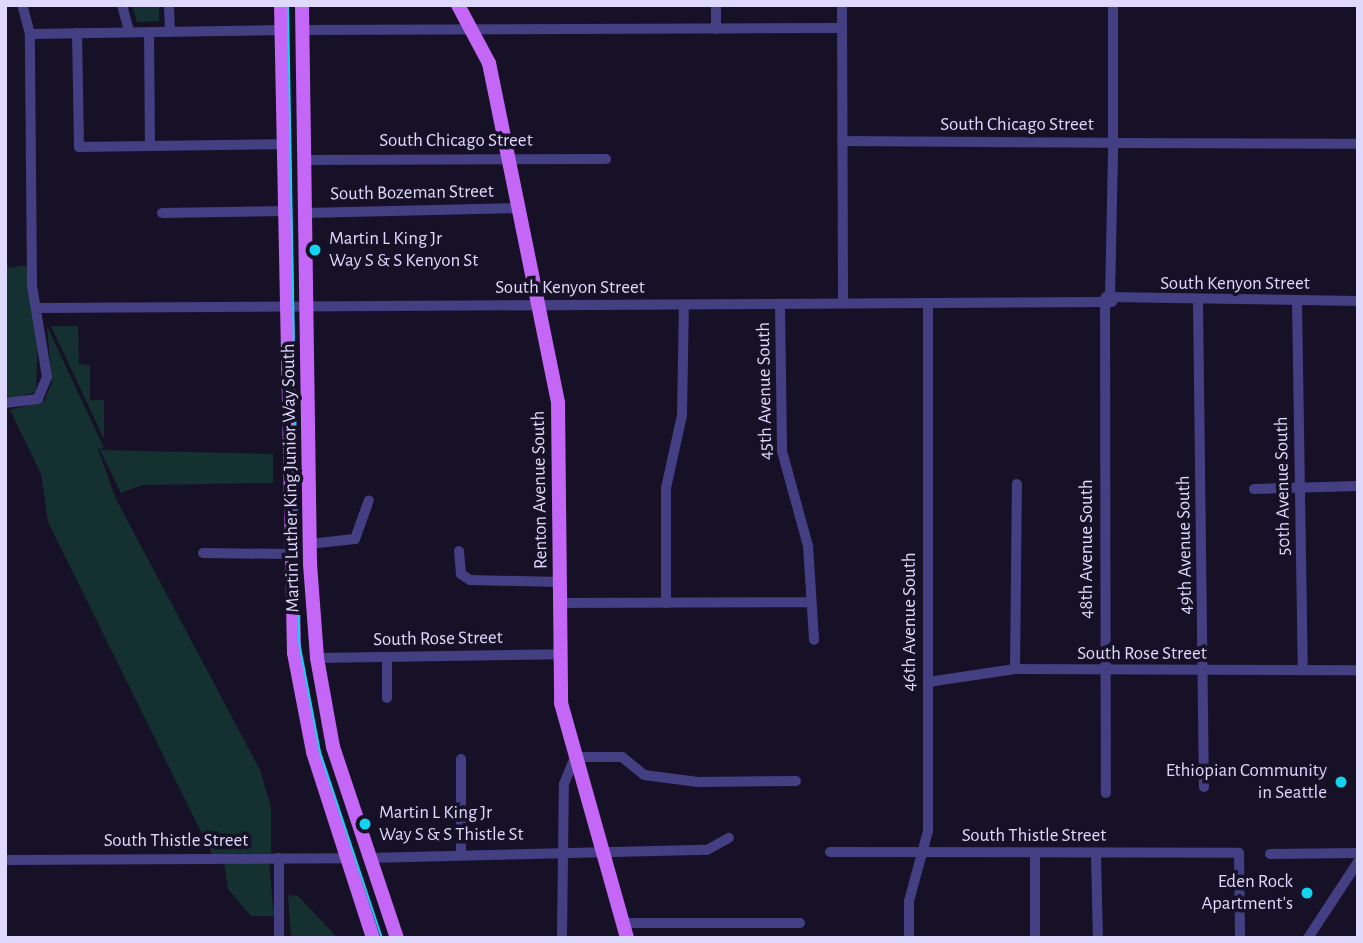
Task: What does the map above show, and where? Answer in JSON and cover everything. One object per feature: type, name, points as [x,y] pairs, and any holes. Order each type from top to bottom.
[{"type":"main road","name":"Martin Luther King Junior Way South","points":[[281,5],[287,554],[304,720],[373,938]]},
{"type":"main road","name":"Martin Luther King Junior Way South","points":[[302,5],[309,544],[317,658],[333,747],[397,938]]},
{"type":"main road","name":"Renton Avenue South","points":[[458,5],[474,30],[489,63],[559,416],[562,703],[627,938]]},
{"type":"street","points":[[5,404],[38,399],[47,377],[38,308],[32,285],[30,34],[22,5]]},
{"type":"street","points":[[122,5],[129,32]]},
{"type":"street","points":[[169,5],[170,32]]},
{"type":"street","points":[[716,5],[716,29]]},
{"type":"street","points":[[842,5],[844,303]]},
{"type":"street","name":"48th Avenue South","points":[[1106,793],[1107,302],[1113,143],[1113,5]]},
{"type":"street","points":[[303,30],[842,29]]},
{"type":"street","points":[[30,34],[282,30]]},
{"type":"street","points":[[149,32],[150,146]]},
{"type":"street","points":[[77,33],[79,147],[284,144]]},
{"type":"street","name":"South Chicago Street","points":[[842,141],[1358,144]]},
{"type":"street","name":"South Chicago Street","points":[[306,160],[606,159]]},
{"type":"street","name":"South Bozeman Street","points":[[306,213],[519,208]]},
{"type":"street","points":[[162,213],[285,211]]},
{"type":"street","name":"50th Avenue South","points":[[1297,301],[1303,670]]},
{"type":"street","name":"South Kenyon Street","points":[[38,308],[1358,301]]},
{"type":"street","name":"49th Avenue South","points":[[1198,302],[1204,787]]},
{"type":"street","name":"46th Avenue South","points":[[909,938],[910,892],[924,853],[928,682],[928,303]]},
{"type":"street","points":[[666,603],[667,474],[682,415],[684,304]]},
{"type":"street","name":"45th Avenue South","points":[[780,304],[783,460],[808,546],[814,640]]},
{"type":"street","points":[[1015,669],[1017,484]]},
{"type":"street","points":[[1254,489],[1358,486]]},
{"type":"street","points":[[309,544],[355,538],[369,500]]},
{"type":"street","points":[[459,551],[461,574],[470,580],[560,582]]},
{"type":"street","points":[[203,553],[287,554]]},
{"type":"street","points":[[560,603],[810,601]]},
{"type":"street","name":"South Rose Street","points":[[317,658],[561,654]]},
{"type":"street","points":[[387,658],[387,698]]},
{"type":"street","name":"South Rose Street","points":[[928,682],[1015,669],[1105,672],[1358,670]]},
{"type":"street","points":[[562,938],[564,784],[575,757],[622,757],[644,775],[698,782],[796,781]]},
{"type":"street","points":[[461,759],[461,853]]},
{"type":"street","points":[[369,858],[602,849],[707,850],[729,838]]},
{"type":"street","name":"South Thistle Street","points":[[830,852],[1239,853],[1240,938]]},
{"type":"street","points":[[1034,853],[1035,938]]},
{"type":"street","points":[[1096,853],[1098,938]]},
{"type":"street","points":[[1270,854],[1358,853]]},
{"type":"street","points":[[279,858],[279,938]]},
{"type":"street","name":"South Thistle Street","points":[[5,860],[347,858]]},
{"type":"street","points":[[1308,938],[1358,862]]},
{"type":"street","points":[[623,923],[800,923]]},
{"type":"green space","points":[[132,5],[159,5],[159,21],[137,22]]},
{"type":"green space","points":[[5,260],[9,268],[26,265],[38,336],[36,392],[13,398],[5,396]]},
{"type":"green space","points":[[47,326],[104,448],[98,449],[116,499],[260,770],[271,807],[271,853],[212,854],[48,522],[41,474],[10,410],[44,401],[52,383]]},
{"type":"green space","points":[[51,326],[78,326],[79,364],[90,365],[90,400],[104,400],[104,439]]},
{"type":"green space","points":[[100,450],[273,454],[273,483],[142,485],[121,493]]},
{"type":"green space","points":[[269,862],[274,916],[251,916],[228,889],[224,863]]},
{"type":"green space","points":[[288,895],[298,896],[338,938],[291,938]]},
{"type":"tram line","points":[[288,5],[299,642],[320,752],[382,938]]},
{"type":"place","name":"Martin L King Jr Way S & S Kenyon St","points":[[315,250]]},
{"type":"place","name":"Ethiopian Community in Seattle","points":[[1341,782]]},
{"type":"place","name":"Martin L King Jr Way S & S Thistle St","points":[[365,824]]},
{"type":"place","name":"Eden Rock Apartment's","points":[[1307,893]]}]
